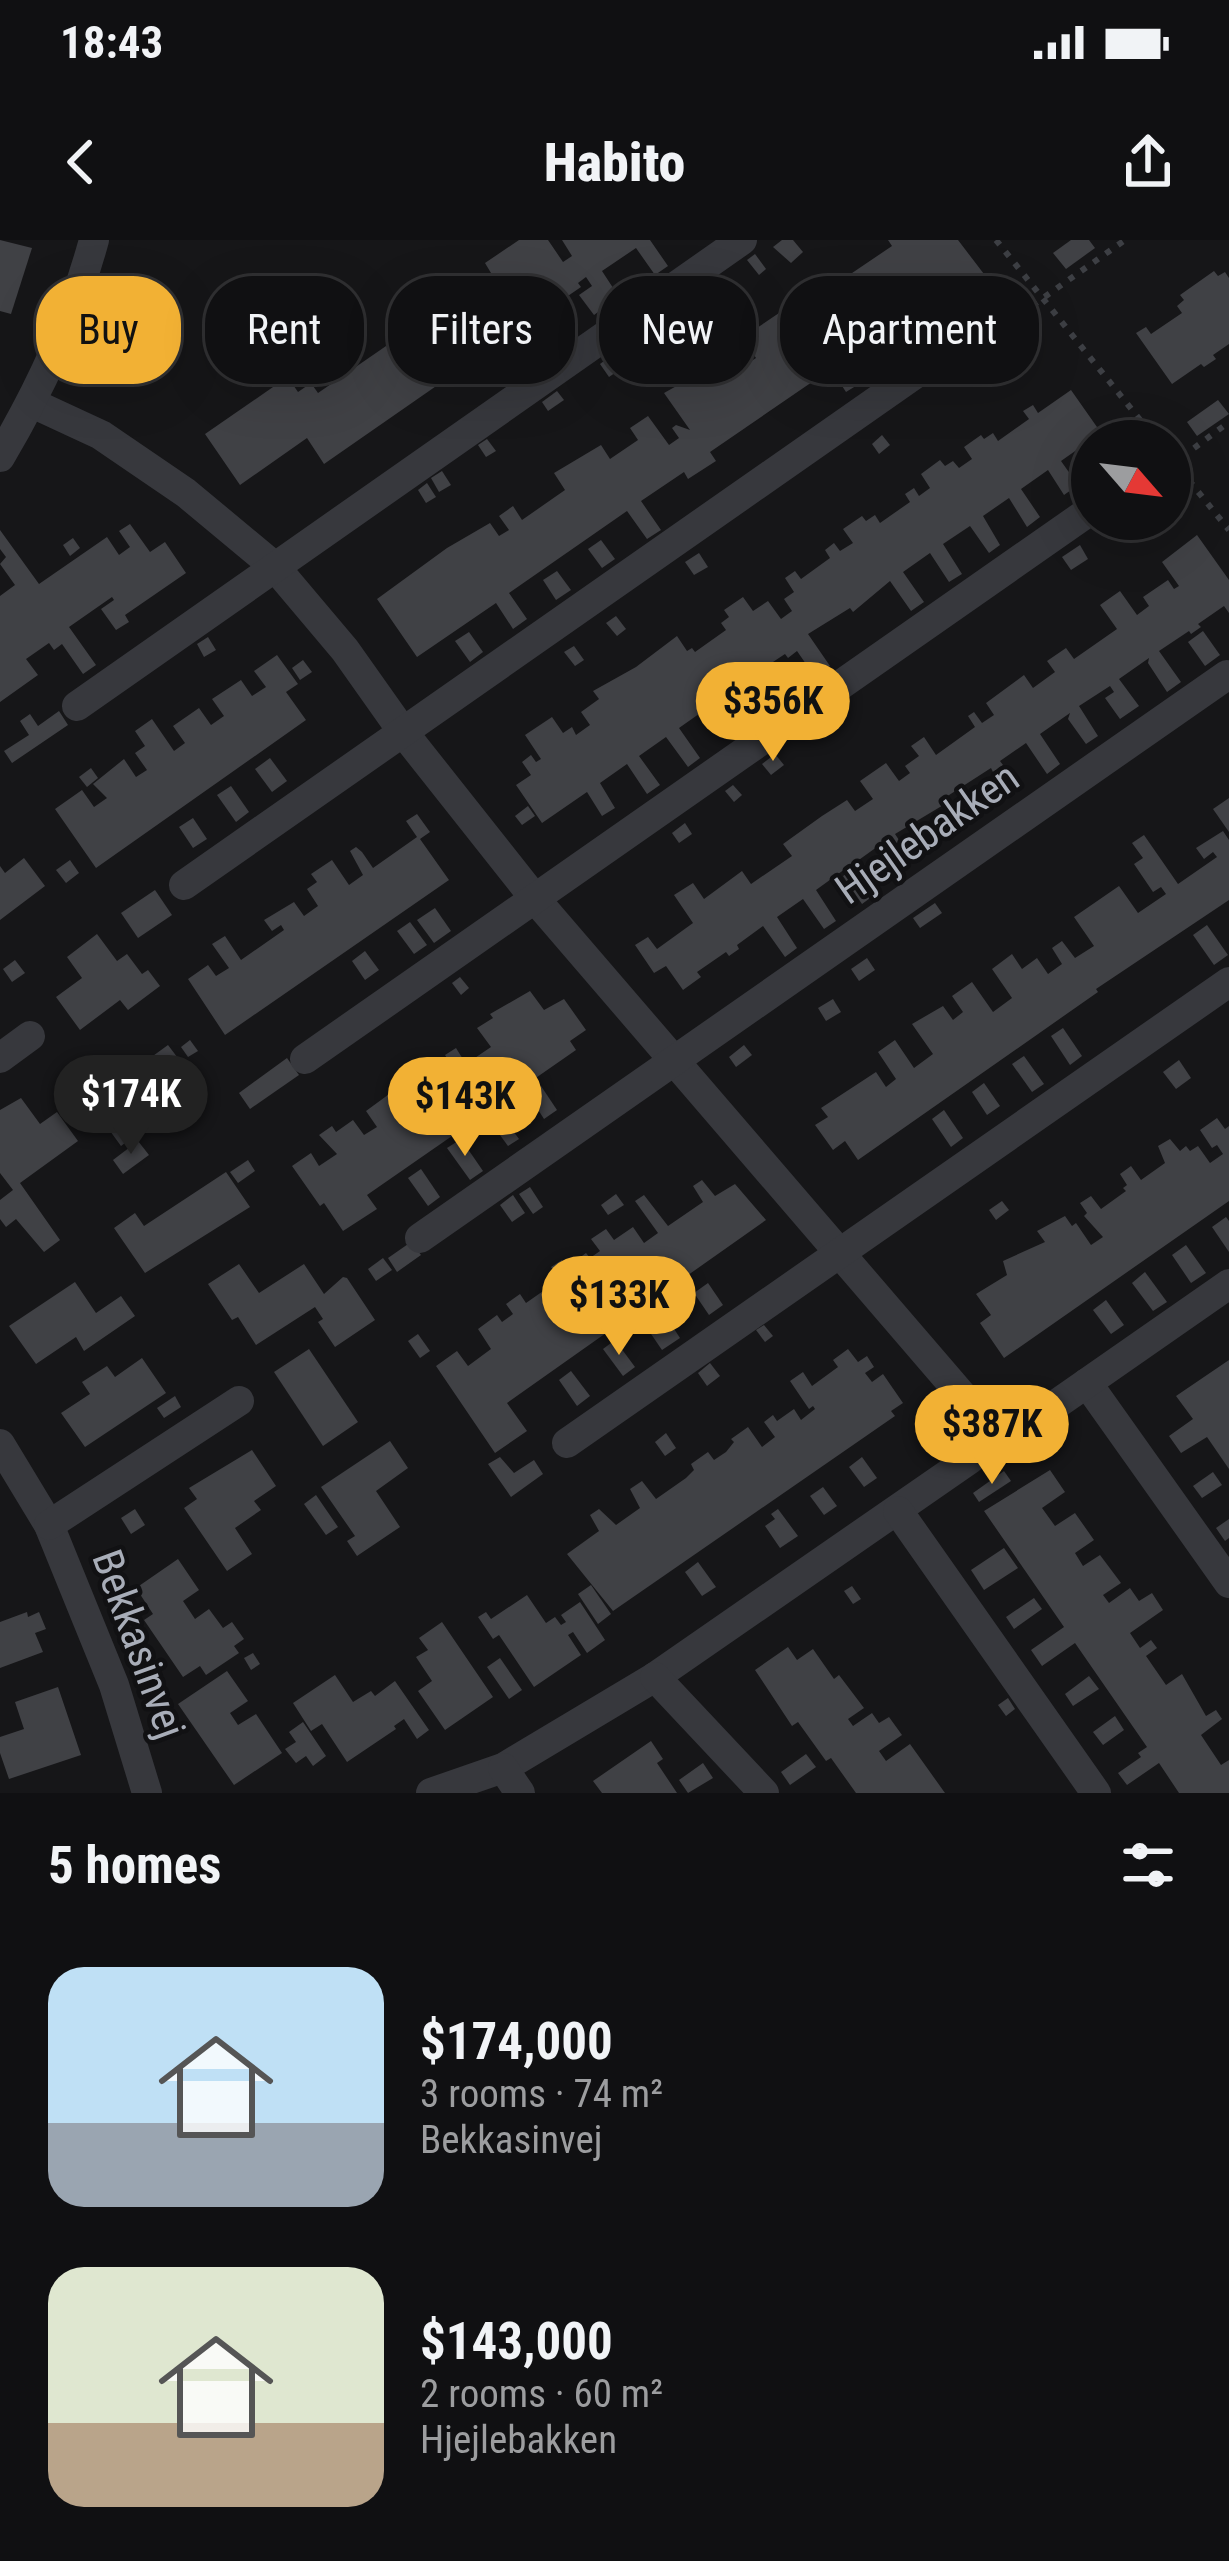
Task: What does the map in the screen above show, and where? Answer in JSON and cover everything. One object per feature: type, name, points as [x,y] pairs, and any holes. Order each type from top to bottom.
[{"type":"street","points":[[0,457],[32,403],[75,310],[94,240]]},
{"type":"street","points":[[77,706],[742,240]]},
{"type":"street","points":[[184,885],[901,384]]},
{"type":"street","points":[[32,403],[101,435],[186,493],[275,567],[345,650],[403,732],[536,900],[972,1407],[980,1439],[970,1459],[898,1511],[511,1781],[431,1793]]},
{"type":"street","points":[[304,1059],[1071,524]]},
{"type":"street","name":"Hjejlebakken","points":[[420,1238],[1227,675]]},
{"type":"street","points":[[567,1443],[1229,982]]},
{"type":"street","points":[[0,1058],[30,1036]]},
{"type":"street","points":[[980,1439],[1028,1424],[1229,1284]]},
{"type":"street","points":[[1087,1383],[1229,1583]]},
{"type":"street","name":"Bekkasinvej","points":[[49,1526],[239,1401]]},
{"type":"street","name":"Bekkasinvej","points":[[0,1444],[49,1526],[113,1685],[147,1793]]},
{"type":"street","points":[[898,1511],[1096,1793]]},
{"type":"street","points":[[656,1678],[764,1793]]},
{"type":"path","points":[[996,240],[1140,420]]},
{"type":"path","points":[[1039,303],[1125,240]]},
{"type":"path","points":[[1191,449],[1229,422]]},
{"type":"path","points":[[1191,485],[1229,530]]},
{"type":"building","points":[[0,240],[32,248],[11,314],[0,311]]},
{"type":"building","points":[[519,240],[548,240],[563,262],[572,256],[562,240],[650,240],[668,266],[655,275],[636,248],[602,271],[605,276],[599,276],[599,311],[594,315],[579,295],[592,286],[586,277],[575,291],[575,276],[487,276],[491,273],[485,263]]},
{"type":"building","points":[[782,240],[793,240],[803,252],[791,263],[773,247]]},
{"type":"building","points":[[888,240],[958,240],[985,276],[848,276],[892,246]]},
{"type":"building","points":[[1071,240],[1089,240],[1095,248],[1066,269],[1053,253]]},
{"type":"building","points":[[755,254],[766,269],[759,275],[747,260]]},
{"type":"building","points":[[1214,271],[1218,276],[1225,272],[1229,278],[1229,344],[1213,355],[1216,359],[1172,384],[1136,333],[1146,327],[1151,334],[1182,313],[1177,306],[1184,300],[1180,295]]},
{"type":"building","points":[[779,313],[780,384],[809,384],[710,452],[716,461],[688,479],[684,472],[641,501],[661,530],[647,539],[627,511],[509,593],[527,619],[513,629],[496,603],[417,657],[377,599],[490,523],[499,536],[509,530],[499,516],[513,506],[522,520],[565,490],[554,473],[601,445],[610,459],[638,440],[630,428],[648,416],[669,445],[679,438],[672,428],[676,425],[690,430],[664,393],[680,384],[756,384],[756,329]]},
{"type":"building","points":[[388,345],[388,384],[439,384],[324,464],[307,438],[240,485],[205,434],[273,387],[270,384],[293,384],[298,392],[312,384],[318,393],[331,384],[364,384],[364,361]]},
{"type":"building","points":[[1071,390],[1092,420],[1071,420],[1071,454],[1061,461],[1071,475],[1071,490],[1064,495],[1048,470],[1021,489],[1040,517],[1027,527],[1009,498],[983,516],[1000,545],[989,553],[970,526],[943,544],[962,574],[949,582],[930,553],[903,572],[924,602],[911,611],[890,581],[853,612],[850,608],[808,634],[830,666],[815,677],[797,651],[788,658],[785,654],[758,672],[761,677],[749,686],[746,681],[719,700],[738,729],[724,739],[706,709],[679,728],[700,758],[688,767],[666,737],[639,756],[660,785],[647,794],[627,764],[600,783],[615,808],[602,816],[587,792],[542,823],[516,785],[531,775],[522,762],[531,755],[536,762],[541,759],[525,735],[552,717],[563,733],[572,727],[576,735],[590,725],[581,712],[599,699],[593,691],[677,636],[687,651],[695,652],[726,630],[721,623],[729,617],[724,610],[743,597],[753,611],[768,601],[781,619],[792,611],[784,599],[794,592],[785,578],[795,571],[801,579],[830,558],[825,550],[834,543],[840,551],[853,543],[843,529],[862,516],[866,521],[875,515],[880,523],[910,502],[905,494],[914,488],[919,496],[930,488],[921,474],[940,460],[945,466],[953,461],[959,468],[972,459],[964,447],[981,435],[984,439],[993,433],[998,441],[1029,419],[1023,411],[1033,405],[1038,413]]},
{"type":"building","points":[[557,391],[564,400],[548,411],[542,402]]},
{"type":"building","points":[[1218,400],[1229,414],[1197,436],[1190,420]]},
{"type":"building","points":[[882,435],[890,445],[879,454],[872,444]]},
{"type":"building","points":[[487,439],[496,451],[486,457],[478,445]]},
{"type":"building","points":[[442,471],[451,485],[439,492],[431,478]]},
{"type":"building","points":[[427,483],[436,497],[426,503],[418,490]]},
{"type":"building","points":[[130,524],[150,552],[165,542],[186,573],[125,615],[129,622],[116,630],[101,609],[112,597],[69,627],[96,665],[83,674],[62,644],[54,650],[49,643],[26,659],[38,675],[0,702],[0,596],[15,585],[0,564],[6,557],[0,549],[0,530],[39,584],[107,537],[119,555],[130,547],[119,531]]},
{"type":"building","points":[[1197,535],[1229,580],[1229,613],[1224,606],[1191,634],[1159,651],[1181,682],[1167,692],[1149,658],[1119,679],[1139,706],[1120,719],[1105,698],[1114,692],[1110,686],[1079,706],[1098,736],[1086,744],[1068,719],[1070,713],[1040,734],[1060,764],[1047,774],[1026,743],[1000,761],[1003,765],[993,772],[991,768],[946,797],[950,801],[895,834],[905,849],[891,858],[881,844],[856,862],[877,893],[862,904],[843,876],[848,873],[845,869],[816,890],[836,921],[824,929],[803,899],[777,917],[797,948],[785,957],[763,926],[729,956],[726,952],[697,972],[701,977],[683,990],[666,966],[654,973],[635,945],[648,937],[657,949],[693,923],[674,895],[693,883],[704,899],[742,871],[751,884],[792,856],[783,844],[822,816],[847,800],[855,811],[873,799],[860,781],[886,763],[899,781],[910,773],[905,766],[919,756],[911,746],[924,737],[936,755],[975,727],[968,716],[974,712],[982,723],[994,715],[986,703],[1024,675],[1033,688],[1055,672],[1047,661],[1066,648],[1074,659],[1117,629],[1100,605],[1120,591],[1137,615],[1149,606],[1143,597],[1168,580],[1174,589],[1179,586],[1162,562]]},
{"type":"building","points":[[73,538],[80,548],[70,556],[63,545]]},
{"type":"building","points":[[601,540],[615,559],[602,568],[588,549]]},
{"type":"building","points":[[1080,545],[1088,559],[1071,570],[1062,557]]},
{"type":"building","points":[[699,553],[708,567],[694,575],[685,562]]},
{"type":"building","points":[[557,571],[571,590],[556,600],[543,580]]},
{"type":"building","points":[[616,616],[626,629],[617,636],[606,623]]},
{"type":"building","points":[[1203,631],[1220,655],[1205,666],[1188,642]]},
{"type":"building","points":[[469,632],[483,652],[470,662],[455,641]]},
{"type":"building","points":[[208,637],[216,650],[204,657],[197,644]]},
{"type":"building","points":[[574,646],[584,660],[575,666],[564,652]]},
{"type":"building","points":[[277,655],[298,684],[286,692],[306,720],[96,868],[55,809],[82,790],[94,807],[107,798],[93,784],[124,759],[136,777],[147,770],[135,753],[145,746],[135,731],[152,719],[174,751],[185,743],[173,726],[199,708],[211,725],[224,716],[212,699],[241,680],[252,696],[266,687],[254,671]]},
{"type":"building","points":[[303,660],[312,672],[300,680],[292,668]]},
{"type":"building","points":[[763,681],[778,701],[765,710],[751,690]]},
{"type":"building","points":[[59,711],[68,725],[12,763],[4,751],[29,735],[20,721],[30,714],[38,726]]},
{"type":"building","points":[[775,754],[784,765],[771,775],[762,764]]},
{"type":"building","points":[[270,758],[287,781],[272,792],[255,769]]},
{"type":"building","points":[[91,768],[98,778],[87,787],[79,777]]},
{"type":"building","points":[[733,785],[742,795],[734,802],[725,791]]},
{"type":"building","points":[[231,786],[249,812],[236,822],[217,795]]},
{"type":"building","points":[[1229,798],[1229,832],[1213,809]]},
{"type":"building","points":[[528,806],[535,816],[522,825],[515,816]]},
{"type":"building","points":[[417,814],[430,832],[420,839],[449,880],[225,1035],[188,979],[208,965],[216,976],[229,968],[212,944],[225,936],[241,960],[284,930],[281,925],[272,931],[264,920],[294,902],[304,916],[318,906],[307,889],[317,882],[311,874],[332,860],[349,885],[363,875],[350,851],[356,847],[373,868],[417,837],[406,821]]},
{"type":"building","points":[[193,818],[207,839],[193,848],[179,827]]},
{"type":"building","points":[[685,823],[692,834],[679,843],[672,833]]},
{"type":"building","points":[[1223,831],[1229,840],[1229,900],[858,1160],[845,1141],[833,1150],[815,1125],[828,1117],[821,1108],[876,1072],[886,1087],[896,1079],[878,1052],[895,1040],[914,1068],[933,1054],[912,1024],[943,1006],[953,1020],[963,1012],[952,996],[972,982],[993,1012],[1012,998],[992,969],[1012,954],[1022,969],[1037,958],[1048,974],[1062,964],[1052,948],[1062,941],[1075,958],[1094,946],[1074,917],[1119,886],[1138,913],[1166,894],[1161,887],[1153,892],[1134,864],[1143,858],[1132,843],[1144,835],[1178,884],[1217,857],[1213,852],[1204,859],[1196,848]]},
{"type":"building","points":[[24,858],[45,886],[0,920],[0,866],[5,873]]},
{"type":"building","points":[[70,860],[79,873],[66,883],[56,870]]},
{"type":"building","points":[[155,890],[172,915],[138,938],[121,913]]},
{"type":"building","points":[[935,903],[942,913],[920,928],[913,918]]},
{"type":"building","points":[[435,908],[451,931],[434,943],[417,920]]},
{"type":"building","points":[[410,922],[427,945],[414,954],[397,931]]},
{"type":"building","points":[[1207,925],[1228,955],[1214,965],[1193,935]]},
{"type":"building","points":[[97,934],[117,961],[127,954],[142,974],[148,970],[160,986],[128,1010],[120,1000],[80,1030],[56,997],[82,978],[67,957]]},
{"type":"building","points":[[365,951],[379,970],[365,980],[352,961]]},
{"type":"building","points":[[867,958],[875,970],[859,981],[851,969]]},
{"type":"building","points":[[15,960],[25,973],[12,982],[3,969]]},
{"type":"building","points":[[460,977],[469,988],[461,995],[452,983]]},
{"type":"building","points":[[530,991],[544,1010],[564,999],[586,1030],[570,1041],[576,1050],[367,1195],[377,1209],[343,1231],[292,1166],[311,1153],[319,1166],[337,1154],[319,1135],[332,1126],[336,1132],[353,1120],[364,1135],[377,1127],[366,1111],[396,1089],[407,1106],[417,1099],[406,1083],[430,1063],[443,1081],[456,1072],[445,1055],[456,1048],[466,1064],[491,1047],[477,1028],[493,1018],[490,1014]]},
{"type":"building","points":[[833,999],[841,1012],[826,1021],[818,1008]]},
{"type":"building","points":[[1063,1028],[1082,1056],[1070,1065],[1051,1036]]},
{"type":"building","points":[[190,1040],[198,1051],[188,1057],[181,1047]]},
{"type":"building","points":[[168,1045],[199,1086],[121,1146],[97,1113],[142,1078],[135,1069]]},
{"type":"building","points":[[744,1045],[752,1055],[736,1067],[729,1057]]},
{"type":"building","points":[[1024,1056],[1044,1084],[1032,1092],[1012,1064]]},
{"type":"building","points":[[287,1058],[299,1075],[250,1109],[239,1093]]},
{"type":"building","points":[[1179,1060],[1191,1078],[1176,1089],[1163,1072]]},
{"type":"building","points":[[984,1083],[1000,1106],[987,1115],[972,1092]]},
{"type":"building","points":[[541,1086],[557,1110],[544,1119],[528,1094]]},
{"type":"building","points":[[21,1098],[40,1124],[57,1112],[78,1141],[20,1183],[60,1240],[44,1252],[16,1219],[6,1227],[0,1219],[0,1200],[13,1190],[0,1173],[0,1110]]},
{"type":"building","points":[[944,1110],[963,1138],[951,1147],[932,1119]]},
{"type":"building","points":[[1217,1118],[1225,1129],[1229,1126],[1229,1201],[1004,1358],[980,1323],[991,1315],[976,1294],[1007,1275],[1003,1261],[1045,1242],[1037,1231],[1065,1216],[1091,1245],[1103,1237],[1084,1216],[1087,1213],[1080,1203],[1091,1196],[1101,1209],[1126,1191],[1120,1174],[1131,1166],[1141,1180],[1165,1163],[1158,1146],[1170,1139],[1180,1151],[1198,1146],[1210,1163],[1223,1154],[1217,1145],[1212,1148],[1200,1130]]},
{"type":"building","points":[[505,1120],[519,1139],[508,1146],[494,1127]]},
{"type":"building","points":[[461,1139],[483,1171],[470,1180],[447,1148]]},
{"type":"building","points":[[138,1141],[149,1155],[123,1174],[113,1160]]},
{"type":"building","points":[[248,1160],[255,1171],[238,1183],[230,1172]]},
{"type":"building","points":[[421,1169],[440,1197],[428,1206],[408,1178]]},
{"type":"building","points":[[226,1172],[250,1207],[145,1273],[114,1228],[135,1213],[144,1226]]},
{"type":"building","points":[[702,1180],[715,1196],[735,1184],[766,1220],[507,1403],[527,1431],[495,1453],[436,1366],[457,1351],[468,1366],[491,1349],[478,1329],[497,1315],[502,1322],[513,1314],[506,1304],[520,1294],[526,1303],[546,1289],[556,1304],[565,1298],[549,1274],[554,1271],[551,1267],[562,1260],[567,1267],[586,1253],[590,1258],[600,1251],[591,1239],[606,1229],[614,1240],[633,1227],[644,1243],[658,1233],[635,1201],[644,1195],[668,1226],[703,1202],[693,1186]]},
{"type":"building","points":[[530,1187],[543,1207],[533,1214],[519,1194]]},
{"type":"building","points":[[616,1194],[624,1205],[608,1215],[601,1205]]},
{"type":"building","points":[[513,1195],[525,1213],[512,1222],[500,1205]]},
{"type":"building","points":[[1002,1201],[1009,1210],[996,1220],[989,1210]]},
{"type":"building","points":[[1226,1217],[1229,1221],[1229,1252],[1212,1227]]},
{"type":"building","points":[[411,1242],[421,1255],[397,1272],[388,1258]]},
{"type":"building","points":[[1186,1245],[1206,1273],[1191,1283],[1172,1255]]},
{"type":"building","points":[[383,1258],[392,1270],[376,1281],[368,1269]]},
{"type":"building","points":[[239,1264],[259,1293],[304,1264],[324,1294],[347,1278],[375,1320],[335,1347],[318,1322],[323,1319],[315,1307],[256,1345],[208,1284]]},
{"type":"building","points":[[1145,1272],[1167,1302],[1153,1311],[1132,1283]]},
{"type":"building","points":[[75,1282],[96,1313],[121,1296],[135,1316],[84,1351],[76,1337],[36,1364],[9,1326]]},
{"type":"building","points":[[708,1283],[723,1305],[709,1315],[694,1293]]},
{"type":"building","points":[[1106,1300],[1124,1325],[1111,1334],[1093,1310]]},
{"type":"building","points":[[665,1315],[680,1338],[662,1350],[649,1331]]},
{"type":"building","points":[[764,1325],[773,1336],[765,1342],[756,1330]]},
{"type":"building","points":[[418,1334],[430,1351],[420,1358],[408,1341]]},
{"type":"building","points":[[615,1340],[635,1367],[623,1376],[603,1349]]},
{"type":"building","points":[[309,1349],[358,1422],[323,1446],[274,1372]]},
{"type":"building","points":[[848,1349],[858,1362],[867,1356],[874,1367],[865,1373],[872,1382],[883,1374],[903,1403],[891,1411],[895,1416],[613,1611],[567,1554],[599,1531],[590,1515],[599,1509],[616,1525],[640,1508],[630,1489],[642,1481],[656,1499],[686,1478],[694,1470],[691,1464],[708,1452],[714,1460],[726,1452],[734,1442],[731,1439],[748,1427],[762,1447],[775,1437],[764,1422],[773,1415],[777,1421],[794,1409],[801,1420],[815,1409],[809,1409],[790,1381],[803,1372],[812,1386],[838,1367],[833,1360]]},
{"type":"building","points":[[142,1358],[166,1393],[85,1447],[61,1413],[90,1394],[82,1382],[107,1366],[115,1377]]},
{"type":"building","points":[[1229,1360],[1229,1469],[1207,1437],[1181,1453],[1169,1436],[1193,1419],[1176,1396]]},
{"type":"building","points":[[710,1363],[720,1376],[707,1386],[698,1373]]},
{"type":"building","points":[[571,1371],[590,1396],[577,1406],[559,1380]]},
{"type":"building","points":[[175,1396],[181,1407],[164,1418],[157,1408]]},
{"type":"building","points":[[666,1433],[676,1448],[665,1456],[655,1442]]},
{"type":"building","points":[[390,1441],[408,1468],[376,1491],[400,1527],[357,1556],[347,1541],[355,1536],[321,1487]]},
{"type":"building","points":[[252,1450],[276,1486],[254,1501],[261,1510],[235,1528],[252,1554],[227,1571],[184,1508],[197,1499],[189,1488]]},
{"type":"building","points":[[500,1457],[514,1473],[534,1460],[543,1474],[511,1497],[488,1464]]},
{"type":"building","points":[[862,1457],[877,1478],[864,1487],[849,1467]]},
{"type":"building","points":[[1050,1470],[1065,1492],[1042,1508],[1055,1526],[1075,1513],[1094,1540],[1075,1553],[1083,1566],[1100,1555],[1121,1583],[1103,1595],[1109,1603],[1130,1588],[1139,1601],[1152,1593],[1163,1610],[1130,1633],[1140,1648],[1151,1640],[1157,1648],[1146,1656],[1166,1685],[1182,1674],[1206,1716],[1216,1710],[1222,1719],[1201,1735],[1221,1765],[1229,1760],[1229,1793],[1179,1793],[1159,1763],[1127,1785],[1118,1773],[1147,1747],[1075,1643],[1042,1666],[1031,1650],[1064,1627],[984,1511]]},
{"type":"building","points":[[1004,1471],[1011,1481],[979,1502],[973,1493]]},
{"type":"building","points":[[1213,1472],[1222,1485],[1202,1498],[1193,1486]]},
{"type":"building","points":[[823,1487],[837,1506],[824,1515],[810,1496]]},
{"type":"building","points":[[316,1495],[338,1527],[326,1535],[304,1504]]},
{"type":"building","points":[[135,1509],[145,1525],[131,1534],[121,1518]]},
{"type":"building","points":[[778,1509],[798,1536],[780,1548],[765,1526],[775,1519],[771,1514]]},
{"type":"building","points":[[1229,1519],[1229,1538],[1225,1541],[1216,1528]]},
{"type":"building","points":[[1004,1548],[1018,1568],[984,1590],[971,1570]]},
{"type":"building","points":[[178,1559],[199,1590],[183,1601],[195,1619],[209,1609],[223,1628],[232,1622],[244,1639],[234,1646],[239,1653],[206,1675],[200,1666],[183,1677],[144,1620],[153,1614],[136,1588]]},
{"type":"building","points":[[698,1562],[716,1587],[702,1596],[685,1572]]},
{"type":"building","points":[[591,1585],[611,1614],[598,1624],[578,1594]]},
{"type":"building","points":[[852,1586],[861,1599],[853,1604],[844,1591]]},
{"type":"building","points":[[527,1595],[546,1623],[555,1617],[561,1625],[566,1622],[561,1615],[580,1602],[605,1640],[587,1653],[573,1632],[568,1635],[581,1655],[534,1687],[499,1635],[493,1639],[478,1617],[486,1612],[491,1619]]},
{"type":"building","points":[[1034,1598],[1042,1609],[1014,1629],[1006,1617]]},
{"type":"building","points":[[27,1612],[28,1617],[39,1612],[46,1629],[35,1633],[43,1652],[0,1668],[0,1622]]},
{"type":"building","points":[[442,1622],[493,1697],[445,1730],[418,1691],[432,1681],[416,1657],[428,1650],[419,1638]]},
{"type":"building","points":[[788,1647],[797,1660],[813,1649],[834,1679],[839,1675],[864,1708],[848,1719],[853,1726],[872,1713],[879,1723],[889,1717],[902,1735],[879,1751],[886,1761],[910,1744],[945,1793],[856,1793],[798,1722],[792,1726],[755,1670]]},
{"type":"building","points":[[253,1653],[260,1664],[251,1670],[244,1658]]},
{"type":"building","points":[[500,1658],[522,1690],[509,1699],[487,1667]]},
{"type":"building","points":[[227,1671],[248,1701],[230,1713],[238,1725],[256,1714],[282,1753],[234,1785],[178,1704]]},
{"type":"building","points":[[335,1675],[353,1702],[371,1691],[375,1696],[395,1681],[429,1730],[417,1739],[404,1719],[347,1762],[322,1724],[311,1731],[293,1703]]},
{"type":"building","points":[[1089,1676],[1099,1689],[1073,1706],[1065,1694]]},
{"type":"building","points":[[58,1687],[81,1755],[9,1779],[0,1737],[24,1729],[15,1702]]},
{"type":"building","points":[[1008,1698],[1015,1709],[1006,1716],[998,1705]]},
{"type":"building","points":[[1115,1716],[1124,1730],[1103,1745],[1093,1732]]},
{"type":"building","points":[[303,1722],[326,1756],[313,1766],[306,1756],[296,1763],[285,1749],[296,1742],[289,1732]]},
{"type":"building","points":[[651,1741],[663,1759],[657,1763],[677,1793],[602,1793],[593,1781]]},
{"type":"building","points":[[806,1754],[816,1767],[790,1785],[781,1772]]},
{"type":"building","points":[[703,1763],[713,1778],[688,1793],[679,1780]]}]
